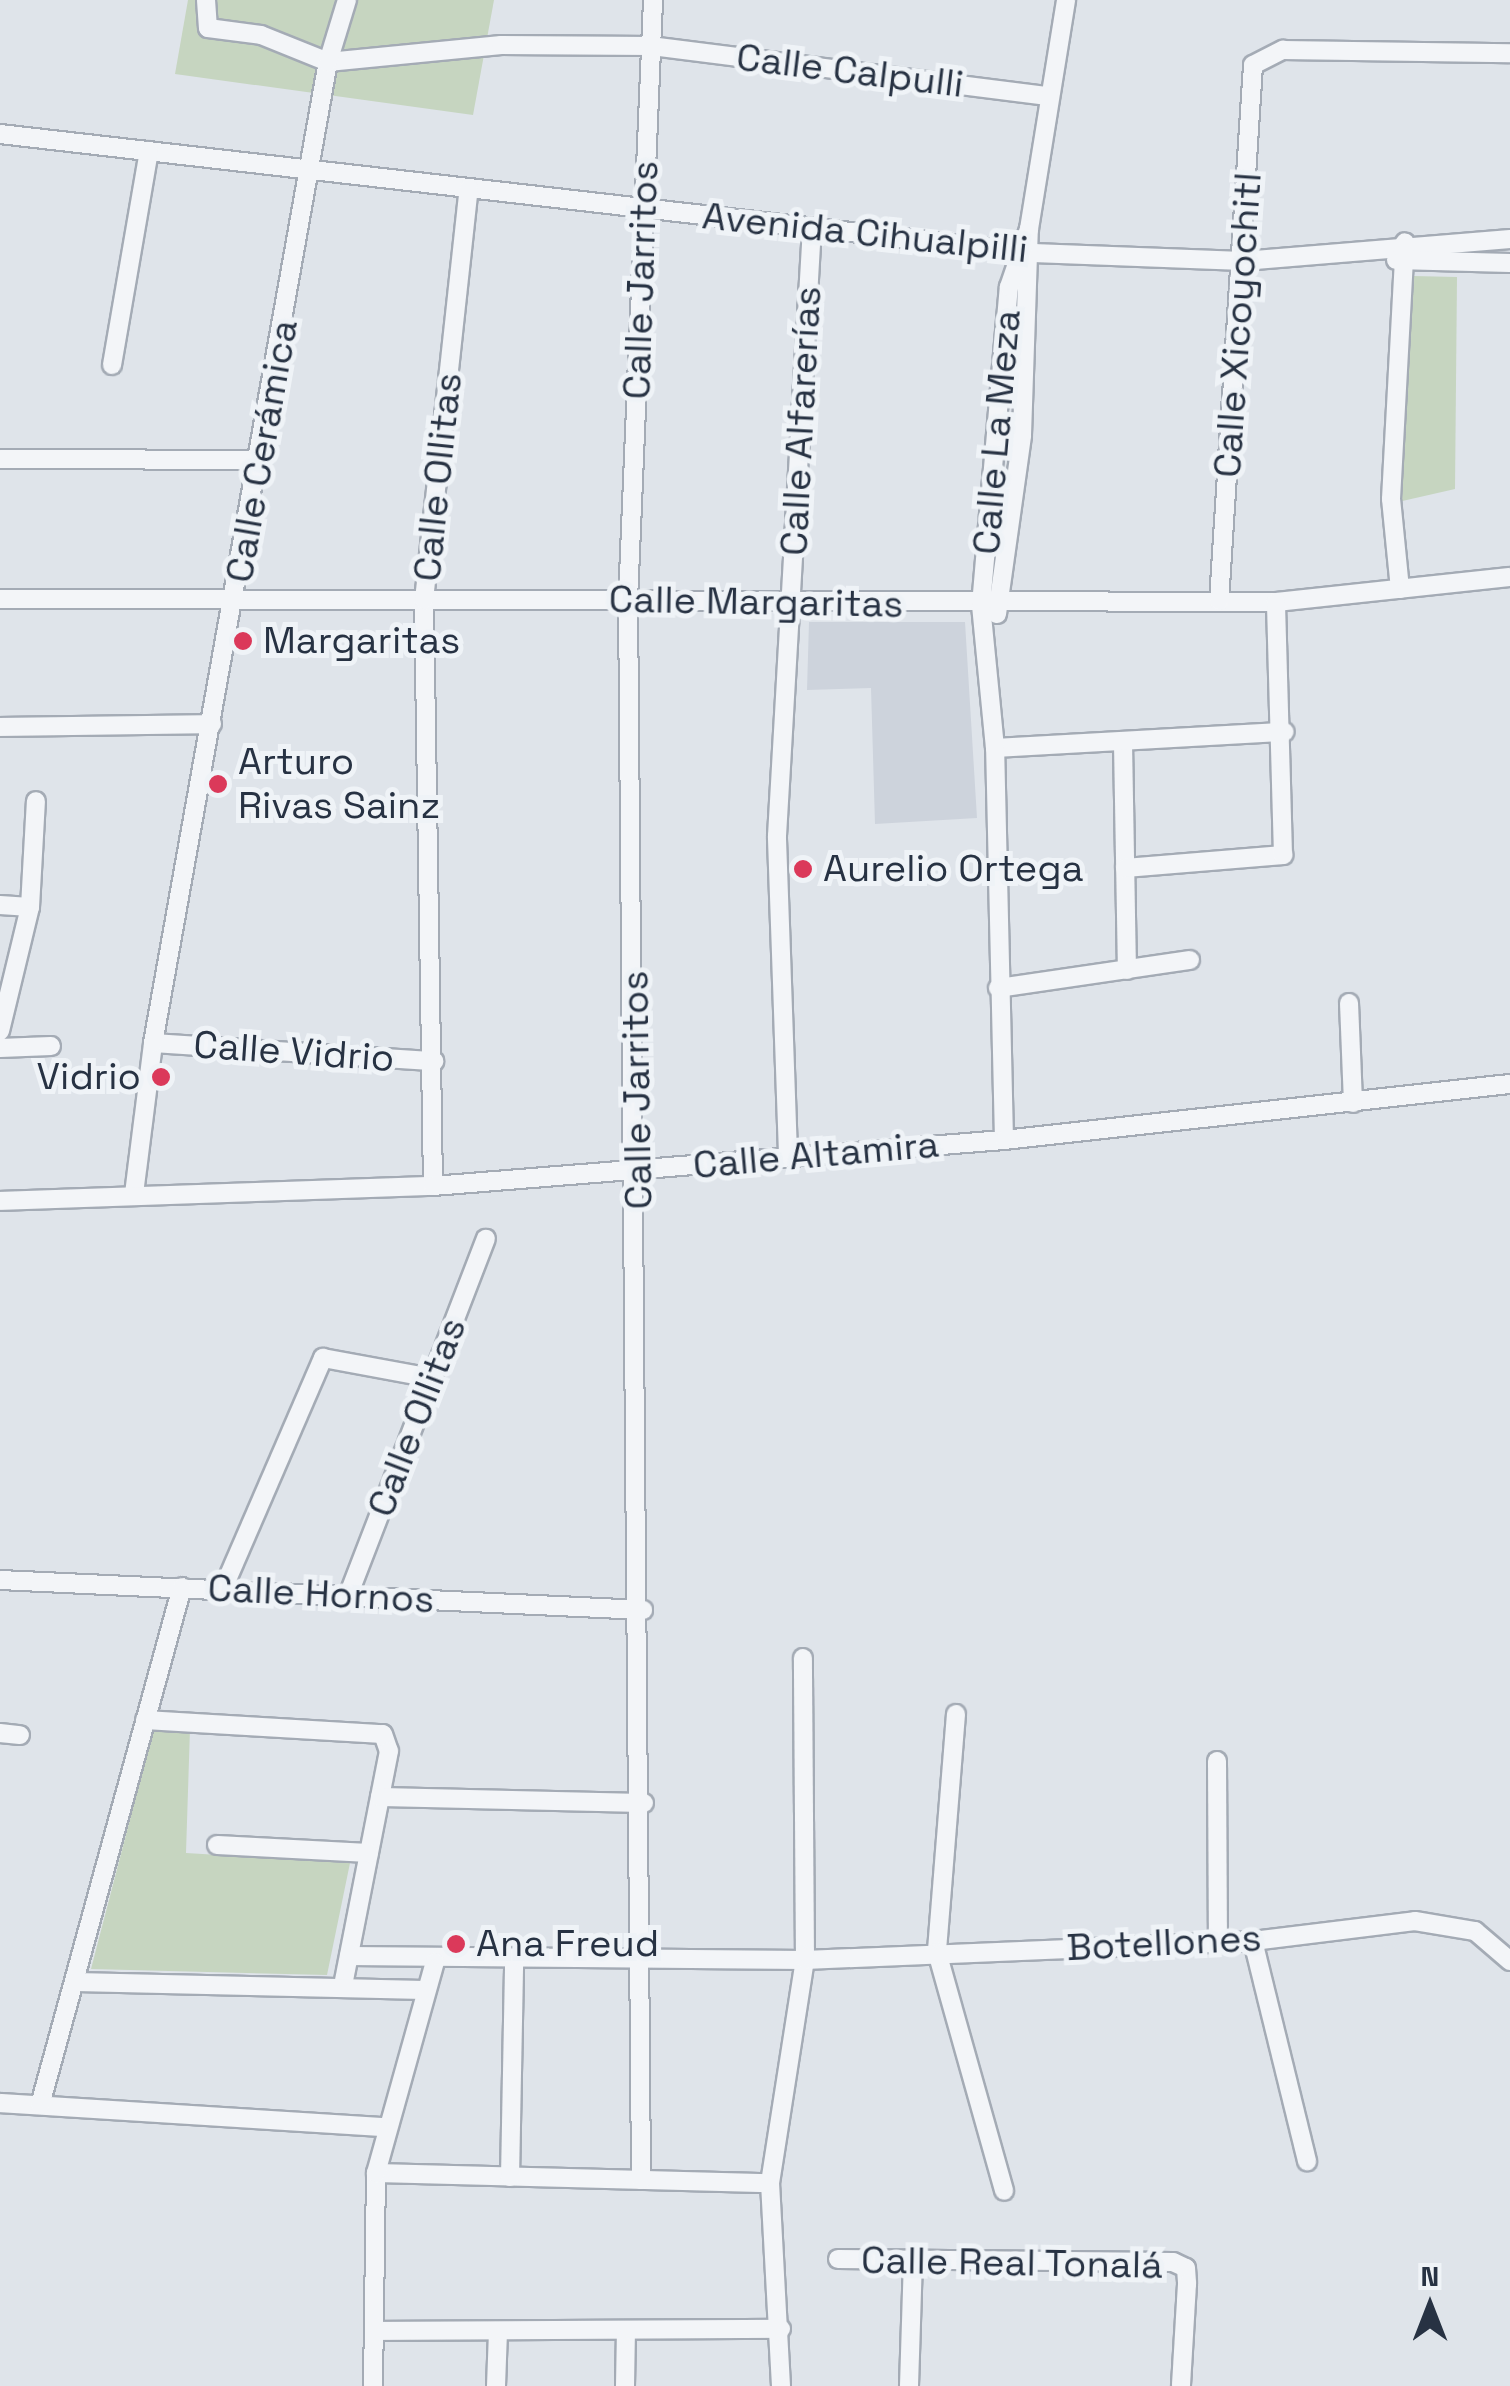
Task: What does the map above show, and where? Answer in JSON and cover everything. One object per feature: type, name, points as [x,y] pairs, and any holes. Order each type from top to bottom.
[{"type":"street","points":[[206,0],[208,28],[261,34],[328,62]]},
{"type":"street","name":"Calle Cerámica","points":[[134,1194],[153,1043],[313,170],[328,62],[347,0]]},
{"type":"street","name":"Calle Jarritos","points":[[641,2180],[645,1964],[639,1170],[628,600],[653,0]]},
{"type":"street","name":"Calle La Meza","points":[[1004,1140],[990,605],[1024,252],[1066,0]]},
{"type":"street","name":"Calle Calpulli","points":[[328,62],[500,45],[651,46],[1049,96]]},
{"type":"street","name":"Calle Xicoyochitl","points":[[1220,601],[1253,65],[1264,52],[1510,52]]},
{"type":"street","name":"Avenida Cihualpilli","points":[[0,134],[1024,252],[1243,261],[1373,252],[1405,242],[1510,239]]},
{"type":"street","points":[[112,365],[150,151]]},
{"type":"street","name":"Calle Ollitas","points":[[433,1186],[424,600],[470,188]]},
{"type":"street","name":"Calle Alfarerías","points":[[788,1154],[776,836],[812,228]]},
{"type":"street","points":[[1400,589],[1391,499],[1405,242]]},
{"type":"street","name":"Avenida Cihualpilli","points":[[1373,252],[1405,263],[1510,263]]},
{"type":"street","points":[[0,459],[260,460]]},
{"type":"street","name":"Calle Margaritas","points":[[0,599],[790,600],[990,605],[1276,602],[1510,577]]},
{"type":"street","points":[[1126,868],[1283,855],[1284,732],[1276,602]]},
{"type":"street","points":[[0,726],[212,724]]},
{"type":"street","points":[[995,748],[1284,732]]},
{"type":"street","points":[[1123,743],[1127,970]]},
{"type":"street","points":[[0,1031],[30,907],[36,801]]},
{"type":"street","points":[[0,905],[30,907]]},
{"type":"street","points":[[998,988],[1190,960]]},
{"type":"street","points":[[1349,1003],[1354,1103]]},
{"type":"street","name":"Calle Vidrio","points":[[153,1043],[434,1061]]},
{"type":"street","points":[[0,1048],[51,1046]]},
{"type":"street","name":"Calle Altamira","points":[[0,1201],[433,1186],[788,1154],[1004,1140],[1510,1084]]},
{"type":"street","name":"Calle Ollitas","points":[[348,1596],[486,1239]]},
{"type":"street","points":[[222,1589],[316,1366],[336,1357],[432,1378]]},
{"type":"street","name":"Calle Hornos","points":[[0,1580],[642,1610]]},
{"type":"street","points":[[40,2105],[182,1588]]},
{"type":"street","points":[[781,2386],[770,2183],[805,1960],[803,1658]]},
{"type":"street","points":[[956,1714],[937,1952],[1004,2191]]},
{"type":"street","points":[[146,1720],[383,1734],[389,1750],[343,1986]]},
{"type":"street","points":[[0,1733],[20,1736]]},
{"type":"street","points":[[1217,1761],[1218,1943]]},
{"type":"street","points":[[380,1797],[644,1802]]},
{"type":"street","points":[[217,1845],[369,1853]]},
{"type":"street","name":"Botellones","points":[[349,1956],[514,1963],[805,1960],[1253,1942],[1440,1922],[1475,1931],[1510,1962]]},
{"type":"street","points":[[1253,1942],[1307,2161]]},
{"type":"street","points":[[372,2386],[376,2173],[384,2127],[435,1962]]},
{"type":"street","points":[[510,2177],[514,1963]]},
{"type":"street","points":[[74,1982],[426,1990]]},
{"type":"street","points":[[0,2103],[384,2127]]},
{"type":"street","points":[[376,2173],[770,2183]]},
{"type":"street","points":[[909,2386],[913,2258]]},
{"type":"street","name":"Calle Real Tonalá","points":[[838,2259],[1186,2268],[1180,2386]]},
{"type":"street","points":[[374,2331],[780,2328]]},
{"type":"street","points":[[625,2386],[626,2330]]},
{"type":"street","points":[[496,2386],[498,2331]]},
{"type":"shaded area","points":[[809,622],[965,622],[977,818],[875,824],[871,688],[807,690]]},
{"type":"green space","points":[[188,0],[494,0],[473,115],[175,74]]},
{"type":"green space","points":[[1413,276],[1457,277],[1455,489],[1398,502]]},
{"type":"green space","points":[[190,1729],[186,1853],[350,1863],[327,1975],[91,1969],[153,1731]]},
{"type":"place","name":"Margaritas","points":[[243,641]]},
{"type":"place","name":"Arturo Rivas Sainz","points":[[218,784]]},
{"type":"place","name":"Aurelio Ortega","points":[[803,869]]},
{"type":"place","name":"Vidrio","points":[[161,1077]]},
{"type":"place","name":"Ana Freud","points":[[456,1944]]}]
